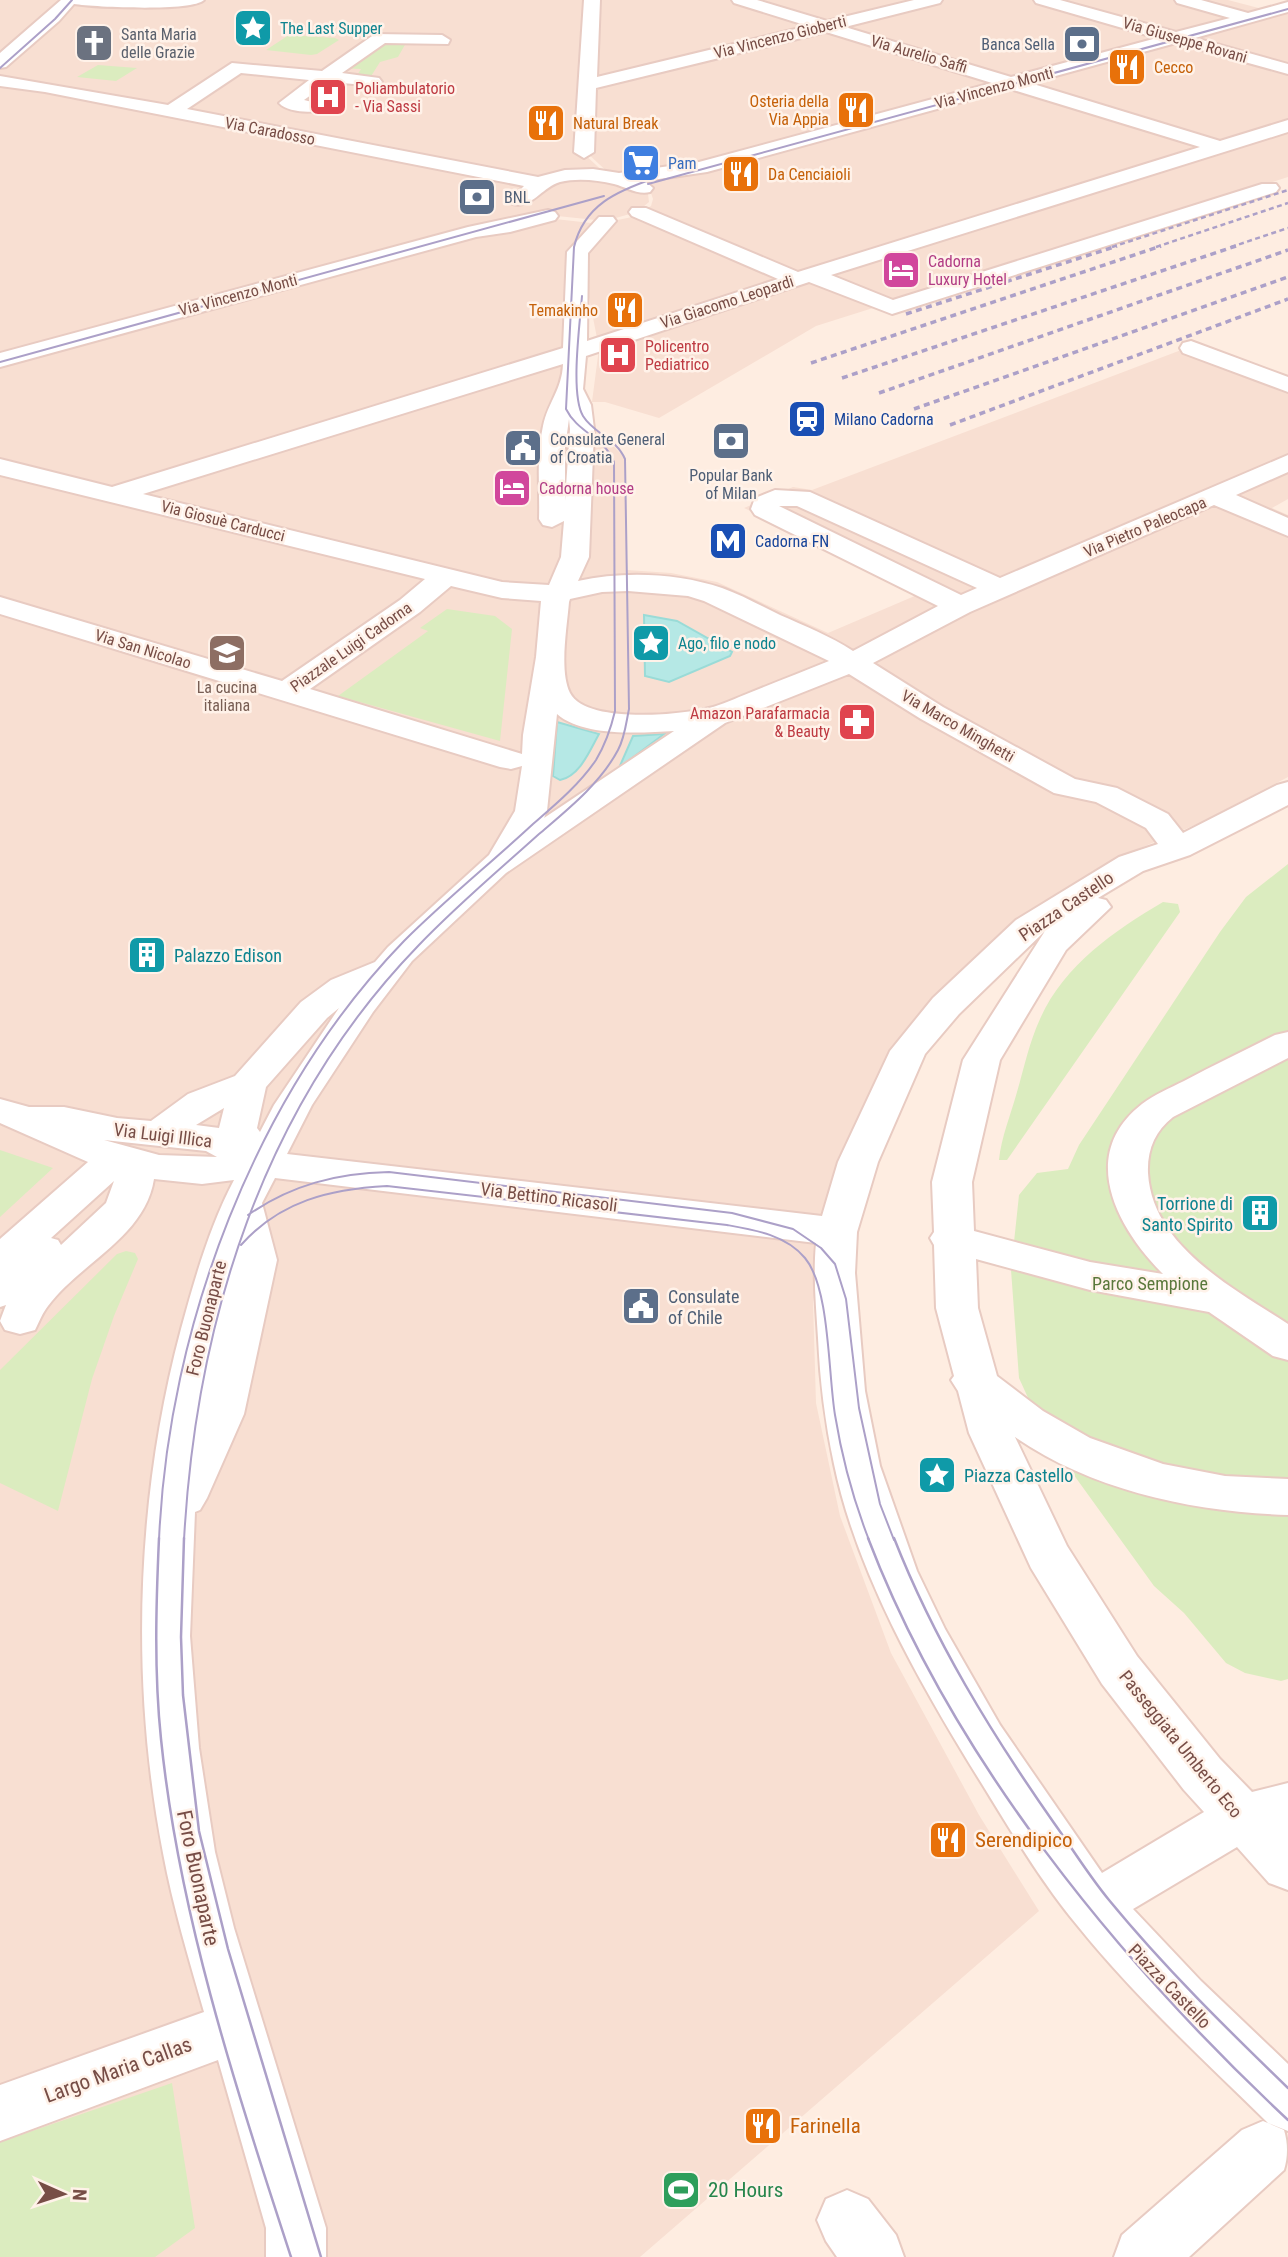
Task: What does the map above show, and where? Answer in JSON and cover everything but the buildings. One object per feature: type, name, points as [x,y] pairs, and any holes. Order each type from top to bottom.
[{"type":"street","points":[[0,63],[8,53],[56,18],[69,0]]},
{"type":"street","points":[[78,0],[158,4],[192,1]]},
{"type":"street","points":[[592,0],[584,152],[616,178],[647,191],[645,207]]},
{"type":"street","name":"Via Aurelio Saffi","points":[[740,0],[1014,82],[1218,147]]},
{"type":"street","name":"Via Vincenzo Gioberti","points":[[587,76],[668,65],[934,0]]},
{"type":"street","name":"Via Giuseppe Rovani","points":[[1042,0],[1288,69]]},
{"type":"street","points":[[1183,0],[1249,18],[1282,11]]},
{"type":"street","points":[[1230,0],[1282,11]]},
{"type":"street","points":[[1077,10],[1105,3]]},
{"type":"street","name":"Via Vincenzo Monti","points":[[539,186],[578,176],[616,178],[701,168],[1249,18]]},
{"type":"street","points":[[310,107],[288,103],[381,38],[442,40]]},
{"type":"street","points":[[170,112],[238,67],[373,82]]},
{"type":"street","name":"Via Caradosso","points":[[0,81],[36,85],[539,186]]},
{"type":"street","points":[[1195,139],[1288,110]]},
{"type":"street","name":"Via Giacomo Leopardi","points":[[116,494],[1288,126]]},
{"type":"street","name":"Via Giacomo Leopardi","points":[[1218,147],[1249,152],[1288,142]]},
{"type":"street","name":"Via Vincenzo Monti","points":[[475,231],[539,186],[570,159],[584,152]]},
{"type":"street","name":"Via Vincenzo Monti","points":[[645,207],[673,183],[701,168]]},
{"type":"street","points":[[539,186],[535,211],[548,216],[577,221],[606,221],[645,207],[803,277],[892,307],[1269,188]]},
{"type":"street","points":[[548,216],[578,252]]},
{"type":"street","name":"Via Vincenzo Monti","points":[[0,360],[475,231],[510,226],[548,216]]},
{"type":"street","points":[[556,594],[575,557],[582,429],[580,410],[572,391],[578,252],[606,221]]},
{"type":"street","points":[[1191,348],[1288,385]]},
{"type":"street","points":[[494,866],[531,811],[538,765],[538,736],[551,657],[556,594],[551,576],[554,428],[558,413],[572,391]]},
{"type":"street","name":"Via Pietro Paleocapa","points":[[1001,589],[1288,463]]},
{"type":"street","name":"Via Giosuè Carducci","points":[[0,467],[445,577]]},
{"type":"street","points":[[1216,496],[1288,528]]},
{"type":"street","points":[[961,606],[785,520],[858,525],[1001,589]]},
{"type":"street","points":[[445,577],[502,590],[556,594],[615,583],[691,588],[733,602],[853,662]]},
{"type":"street","name":"Piazzale Luigi Cadorna","points":[[285,693],[410,606],[445,577]]},
{"type":"street","points":[[551,657],[552,684],[559,701],[580,716],[655,723],[720,713],[853,662],[961,606],[1001,589]]},
{"type":"street","name":"Via San Nicolao","points":[[0,605],[285,693]]},
{"type":"street","points":[[825,646],[910,614],[961,606]]},
{"type":"street","points":[[494,866],[720,713],[777,671],[790,652],[780,625]]},
{"type":"street","name":"Via Marco Minghetti","points":[[853,662],[932,713],[1065,786],[1082,810],[1132,836],[1178,848]]},
{"type":"street","name":"Piazzale Luigi Cadorna","points":[[285,693],[511,760]]},
{"type":"street","name":"Piazza Castello","points":[[1276,2127],[1181,1999],[1095,1907],[1011,1786],[925,1639],[893,1571],[857,1466],[843,1391],[834,1273],[837,1232],[858,1161],[908,1051],[946,1006],[1028,927],[1131,864],[1178,848],[1288,792]]},
{"type":"street","name":"Passeggiata Umberto Eco","points":[[1178,848],[1102,900],[1054,943],[1009,1004],[975,1076],[956,1152],[950,1238],[963,1339],[987,1423],[1015,1492],[1047,1556],[1086,1622],[1148,1709],[1264,1812],[1288,1866]]},
{"type":"street","name":"Foro Buonaparte","points":[[304,2247],[236,2027],[188,1852],[174,1748],[166,1636],[171,1518],[185,1496],[222,1414],[256,1260],[242,1203],[261,1164],[308,1081],[389,967],[494,866]]},
{"type":"street","name":"Foro Buonaparte","points":[[147,1149],[201,1103],[248,1084],[320,1004],[344,988],[389,967]]},
{"type":"street","points":[[1288,1043],[1173,1101],[1147,1120],[1130,1151],[1126,1178],[1135,1206],[1155,1242],[1187,1274],[1288,1345]]},
{"type":"street","name":"Foro Buonaparte","points":[[248,1084],[238,1128],[261,1164]]},
{"type":"street","name":"Via Luigi Illica","points":[[14,1115],[51,1134],[147,1149],[199,1171],[261,1164]]},
{"type":"street","points":[[0,1262],[96,1174],[147,1149]]},
{"type":"street","points":[[10,1305],[30,1298],[122,1211],[132,1192],[147,1149]]},
{"type":"street","name":"Via Bettino Ricasoli","points":[[261,1164],[837,1232]]},
{"type":"street","points":[[950,1238],[1090,1276],[1224,1300]]},
{"type":"street","points":[[974,1380],[1045,1435],[1123,1470],[1206,1493],[1288,1497]]},
{"type":"street","points":[[1120,1890],[1264,1812]]},
{"type":"street","name":"Largo Maria Callas","points":[[0,2113],[236,2027]]},
{"type":"street","points":[[1144,2257],[1276,2127]]},
{"type":"shaded area","points":[[0,0],[66,0],[0,59]]},
{"type":"shaded area","points":[[70,0],[590,0],[581,151],[610,178],[644,190],[648,194],[649,202],[637,212],[605,221],[548,215],[0,358],[0,65]]},
{"type":"shaded area","points":[[596,0],[1228,0],[1270,11],[1288,8],[1288,177],[816,326],[659,418],[605,402],[592,402],[599,348],[580,252],[608,222],[632,217],[651,206],[651,193],[631,182],[700,167],[613,177],[585,151]]},
{"type":"shaded area","points":[[546,218],[600,224],[575,252],[569,381],[591,423],[624,457],[627,570],[671,573],[717,582],[828,633],[924,592],[744,508],[793,487],[812,490],[1197,344],[1288,380],[1288,499],[1272,508],[1288,515],[1288,777],[1202,822],[1119,857],[1016,923],[926,1007],[833,1190],[813,1302],[816,1403],[840,1516],[891,1653],[979,1815],[1039,1911],[640,2257],[0,2257],[0,362]]},
{"type":"green space","points":[[289,35],[339,40],[311,55],[266,50]]},
{"type":"green space","points":[[382,42],[406,43],[398,57],[380,62],[368,81],[356,77],[361,69],[340,68]]},
{"type":"green space","points":[[98,65],[137,68],[116,81],[77,77]]},
{"type":"green space","points":[[447,609],[495,616],[512,629],[500,741],[338,696],[428,631],[420,628]]},
{"type":"green space","name":"Parco Sempione","points":[[1288,864],[1288,1679],[1281,1681],[1245,1673],[1226,1663],[1184,1613],[1154,1586],[1045,1435],[1019,1378],[1011,1270],[1019,1195],[1037,1173],[1068,1169],[1079,1145],[1220,932],[1246,897]]},
{"type":"green space","points":[[1163,902],[1178,904],[1180,912],[1007,1160],[999,1160],[1030,1046],[1050,1000],[1062,982],[1092,951]]},
{"type":"green space","points":[[0,1150],[53,1168],[0,1217]]},
{"type":"green space","points":[[126,1251],[135,1253],[138,1259],[92,1379],[58,1511],[0,1483],[0,1370],[117,1254]]},
{"type":"green space","points":[[172,2083],[195,2228],[155,2257],[0,2257],[0,2142]]},
{"type":"water","points":[[644,615],[677,621],[732,652],[730,656],[669,682],[645,676]]},
{"type":"water","points":[[557,722],[599,734],[579,768],[560,780],[553,776]]},
{"type":"water","points":[[664,734],[619,768],[633,736]]},
{"type":"tram line","points":[[0,68],[55,19],[72,0]]},
{"type":"tram line","points":[[648,184],[1288,9]]},
{"type":"tram line","points":[[159,1540],[166,1459],[180,1378],[201,1297],[229,1218],[263,1142],[304,1070],[351,1002],[404,941],[574,786],[596,760],[607,736],[615,711],[614,462],[604,447],[577,424],[566,409],[574,247],[586,220],[594,210],[615,194],[655,178]]},
{"type":"tram line","points":[[0,362],[604,196]]},
{"type":"tram line","points":[[250,1214],[279,1147],[318,1076],[364,1008],[418,946],[462,903],[582,796],[611,762],[622,740],[629,709],[625,459],[616,446],[588,422],[579,406],[576,375],[582,296]]},
{"type":"tram line","points":[[250,1214],[298,1188],[333,1178],[389,1172],[732,1213],[793,1229],[821,1248],[835,1264],[846,1299],[859,1408],[880,1504],[894,1540]]},
{"type":"tram line","points":[[241,1245],[272,1218],[307,1200],[346,1190],[387,1186],[727,1225],[779,1239],[805,1258],[819,1289],[827,1332],[838,1431],[853,1494],[869,1540]]},
{"type":"tram line","points":[[184,1540],[191,1458],[204,1377],[222,1298],[250,1214]]},
{"type":"tram line","points":[[159,1538],[157,1689],[169,1805],[181,1871],[230,2066],[291,2257]]},
{"type":"tram line","points":[[184,1538],[181,1637],[183,1695],[199,1831],[228,1949],[321,2257]]},
{"type":"tram line","points":[[868,1538],[903,1620],[945,1699],[993,1777],[1046,1852],[1162,1993],[1288,2120]]},
{"type":"tram line","points":[[894,1538],[927,1613],[965,1685],[1008,1755],[1088,1872],[1173,1973],[1288,2088]]},
{"type":"railway","points":[[1112,247],[1288,190]]},
{"type":"railway","points":[[1156,247],[1288,203]]},
{"type":"railway","points":[[1231,247],[1288,228]]},
{"type":"railway","points":[[906,314],[1117,246]]},
{"type":"railway","points":[[811,363],[1161,246]]},
{"type":"railway","points":[[842,378],[1236,246]]},
{"type":"railway","points":[[879,393],[1288,250]]},
{"type":"railway","points":[[914,409],[1288,277]]},
{"type":"railway","points":[[950,425],[1288,299]]},
{"type":"place","name":"The Last Supper","points":[[253,28]]},
{"type":"place","name":"Santa Maria delle Grazie","points":[[94,43]]},
{"type":"place","name":"Banca Sella","points":[[1082,44]]},
{"type":"place","name":"Cecco","points":[[1127,67]]},
{"type":"place","name":"Poliambulatorio - Via Sassi","points":[[328,97]]},
{"type":"place","name":"Osteria della Via Appia","points":[[856,110]]},
{"type":"place","name":"Natural Break","points":[[546,123]]},
{"type":"place","name":"Pam","points":[[641,163]]},
{"type":"place","name":"Da Cenciaioli","points":[[741,174]]},
{"type":"place","name":"BNL","points":[[477,197]]},
{"type":"place","name":"Cadorna Luxury Hotel","points":[[901,270]]},
{"type":"place","name":"Temakinho","points":[[625,310]]},
{"type":"place","name":"Policentro Pediatrico","points":[[618,355]]},
{"type":"place","name":"Milano Cadorna","points":[[807,419]]},
{"type":"place","name":"Popular Bank of Milan","points":[[731,441]]},
{"type":"place","name":"Consulate General of Croatia","points":[[523,448]]},
{"type":"place","name":"Cadorna house","points":[[512,488]]},
{"type":"place","name":"Cadorna FN","points":[[728,541]]},
{"type":"place","name":"Ago, filo e nodo","points":[[651,643]]},
{"type":"place","name":"La cucina italiana","points":[[227,653]]},
{"type":"place","name":"Amazon Parafarmacia & Beauty","points":[[857,722]]},
{"type":"place","name":"Palazzo Edison","points":[[147,955]]},
{"type":"place","name":"Torrione di Santo Spirito","points":[[1260,1213]]},
{"type":"place","name":"Consulate of Chile","points":[[641,1306]]},
{"type":"place","name":"Piazza Castello","points":[[937,1475]]},
{"type":"place","name":"Serendipico","points":[[948,1840]]},
{"type":"place","name":"Farinella","points":[[763,2126]]},
{"type":"place","name":"20 Hours","points":[[681,2190]]}]
